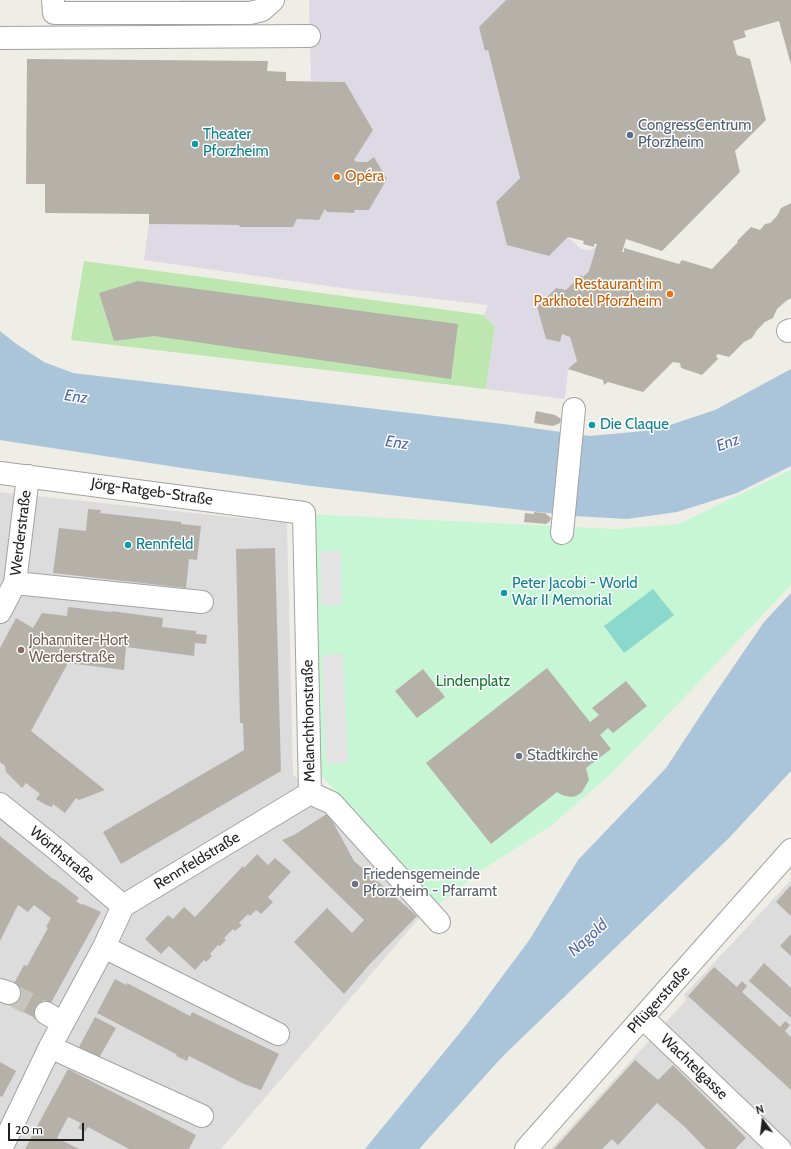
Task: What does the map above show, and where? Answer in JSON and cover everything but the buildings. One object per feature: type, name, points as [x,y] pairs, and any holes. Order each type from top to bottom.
[{"type":"street","points":[[52,0],[54,13],[250,13],[262,10],[273,0]]},
{"type":"street","points":[[0,38],[309,36]]},
{"type":"street","points":[[562,528],[573,419]]},
{"type":"street","name":"Jörg-Ratgeb-Straße","points":[[13,474],[304,513]]},
{"type":"street","name":"Werderstraße","points":[[0,612],[15,583],[13,474]]},
{"type":"street","name":"Melanchthonstraße","points":[[304,513],[310,793],[332,803],[439,922]]},
{"type":"street","points":[[15,583],[202,602]]},
{"type":"street","name":"Rennfeldstraße","points":[[123,906],[310,793]]},
{"type":"street","name":"Wörthstraße","points":[[0,804],[123,906]]},
{"type":"street","name":"Pflügerstraße","points":[[526,1149],[791,850]]},
{"type":"street","points":[[1,1149],[50,1047],[54,1018],[104,947],[123,906]]},
{"type":"street","points":[[104,947],[278,1034]]},
{"type":"street","name":"Wachtelgasse","points":[[643,1018],[780,1149]]},
{"type":"street","points":[[50,1047],[202,1116]]},
{"type":"shaded area","points":[[180,0],[248,0],[248,9],[180,9]]},
{"type":"shaded area","points":[[309,0],[507,0],[485,51],[488,50],[520,178],[496,202],[507,244],[549,256],[568,237],[581,249],[592,250],[597,244],[589,271],[583,277],[581,275],[566,290],[556,288],[537,307],[546,339],[560,342],[562,334],[570,337],[577,361],[568,370],[565,399],[486,389],[495,327],[484,315],[488,305],[342,288],[144,260],[149,224],[292,227],[297,219],[319,220],[325,209],[327,212],[354,213],[355,210],[369,210],[387,179],[374,157],[367,162],[357,162],[354,160],[373,130],[345,82],[311,81]]},
{"type":"shaded area","points":[[0,492],[287,523],[293,774],[421,916],[221,1149],[0,1149]]},
{"type":"shaded area","points":[[320,551],[341,551],[342,605],[321,605]]},
{"type":"shaded area","points":[[653,589],[674,615],[624,653],[604,626]]},
{"type":"shaded area","points":[[343,654],[348,763],[326,764],[322,655]]},
{"type":"shaded area","points":[[791,880],[791,1149],[551,1149],[686,1000],[684,995]]},
{"type":"green space","points":[[84,261],[484,315],[495,327],[486,389],[71,340]]},
{"type":"green space","name":"Lindenplatz","points":[[791,470],[791,585],[614,771],[552,825],[482,870],[439,904],[315,769],[307,514],[615,529],[678,524]]},
{"type":"water","name":"Enz","points":[[0,331],[44,362],[73,373],[503,424],[590,436],[655,430],[715,410],[791,369],[791,466],[737,493],[677,512],[627,519],[574,516],[311,486],[0,440]]},
{"type":"water","name":"Nagold","points":[[791,593],[791,771],[729,838],[503,1056],[419,1149],[365,1149],[467,1024],[530,939],[578,860],[666,768],[764,622]]},
{"type":"tunnel","points":[[9,993],[46,1013]]},
{"type":"place","name":"CongressCentrum Pforzheim","points":[[630,135]]},
{"type":"place","name":"Theater Pforzheim","points":[[195,144]]},
{"type":"place","name":"Opéra","points":[[337,177]]},
{"type":"place","name":"Restaurant im Parkhotel Pforzheim","points":[[670,294]]},
{"type":"place","name":"Die Claque","points":[[592,425]]},
{"type":"place","name":"Rennfeld","points":[[128,545]]},
{"type":"place","name":"Peter Jacobi - World War II Memorial","points":[[504,593]]},
{"type":"place","name":"Johanniter-Hort Werderstraße","points":[[21,650]]},
{"type":"place","name":"Stadtkirche","points":[[519,756]]},
{"type":"place","name":"Friedensgemeinde Pforzheim - Pfarramt","points":[[355,884]]}]
